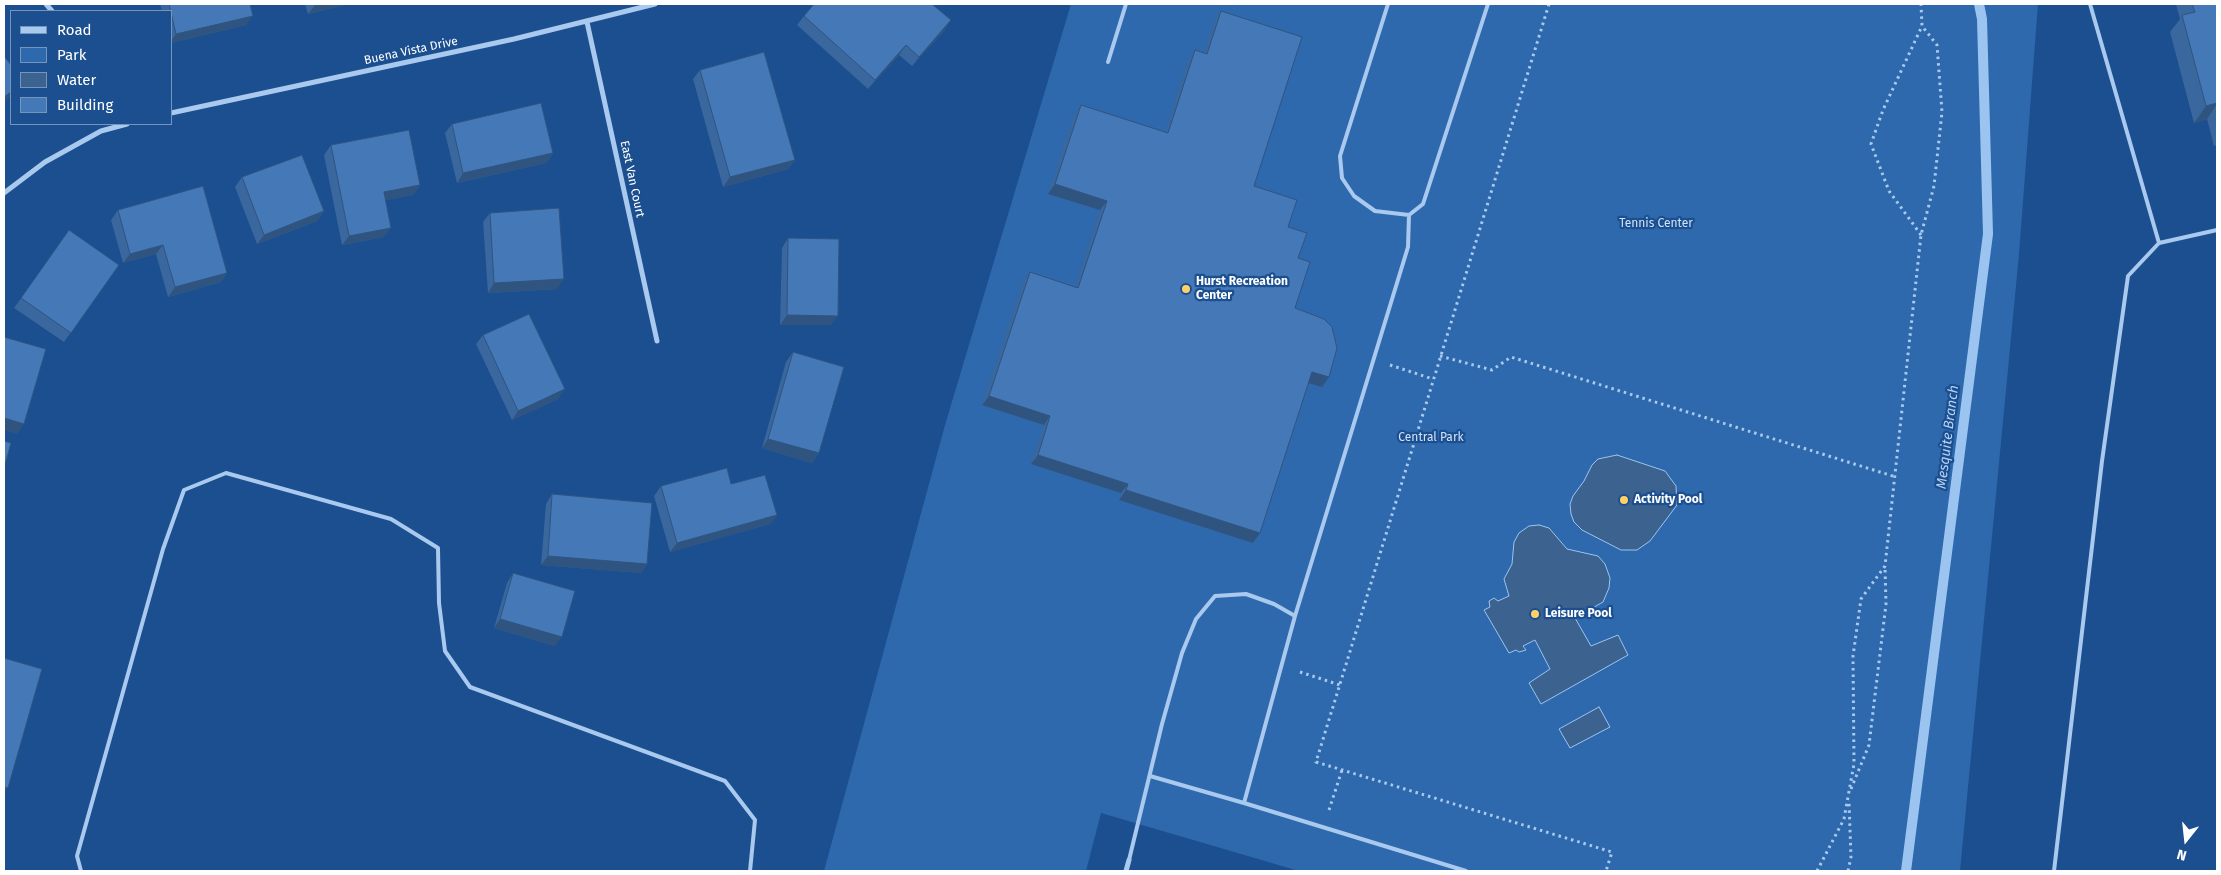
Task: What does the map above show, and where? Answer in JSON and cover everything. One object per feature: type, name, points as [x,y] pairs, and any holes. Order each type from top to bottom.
[{"type":"street","name":"Buena Vista Drive","points":[[172,113],[587,22],[655,4]]},
{"type":"street","name":"East Van Court","points":[[587,22],[657,341]]},
{"type":"street","points":[[98,125],[101,131]]},
{"type":"street","points":[[4,193],[45,162],[101,131],[123,125]]},
{"type":"street","points":[[1126,871],[1129,860]]},
{"type":"lane","points":[[1108,62],[1126,4]]},
{"type":"lane","points":[[1388,4],[1340,156],[1342,178],[1354,196],[1375,211],[1409,215],[1423,204],[1488,4]]},
{"type":"lane","points":[[2090,4],[2160,243]]},
{"type":"lane","points":[[1244,803],[1295,616],[1408,247],[1409,215]]},
{"type":"lane","points":[[2054,871],[2102,461],[2128,276],[2160,243],[2217,230]]},
{"type":"lane","points":[[81,871],[77,856],[163,549],[184,490],[226,473],[391,519],[438,548],[439,603],[446,651],[470,687],[725,781],[755,820],[750,871]]},
{"type":"lane","points":[[1129,860],[1182,653],[1196,619],[1215,596],[1246,594],[1274,604],[1295,616]]},
{"type":"lane","points":[[1150,776],[1244,803],[1456,870],[1466,871]]},
{"type":"path","points":[[1549,4],[1316,762],[1612,852],[1606,871]]},
{"type":"path","points":[[1921,4],[1922,26],[1883,110],[1871,144],[1889,191],[1921,235]]},
{"type":"path","points":[[1848,871],[1851,858],[1849,795],[1869,745],[1886,604],[1885,566],[1921,235],[1934,186],[1942,112],[1937,46],[1922,26]]},
{"type":"path","points":[[1440,356],[1492,370],[1511,357],[1896,477]]},
{"type":"path","points":[[1374,360],[1433,379]]},
{"type":"path","points":[[1817,871],[1844,819],[1849,795],[1854,764],[1853,656],[1861,599],[1885,566]]},
{"type":"path","points":[[1282,666],[1340,686]]},
{"type":"path","points":[[1324,828],[1342,770]]},
{"type":"green space","name":"Central Park","points":[[1071,4],[2038,4],[2019,254],[1960,871],[1299,871],[1101,813],[1086,871],[824,871],[945,425]]},
{"type":"water","name":"Activity Pool","points":[[1617,455],[1665,471],[1676,486],[1677,505],[1650,541],[1637,550],[1621,550],[1582,530],[1574,522],[1571,514],[1570,504],[1573,496],[1584,481],[1592,465],[1598,459]]},
{"type":"water","name":"Leisure Pool","points":[[1539,525],[1549,528],[1567,549],[1598,556],[1605,564],[1610,578],[1609,588],[1603,602],[1575,618],[1591,646],[1618,635],[1628,655],[1541,704],[1529,683],[1550,669],[1535,640],[1523,646],[1526,650],[1519,652],[1516,650],[1509,653],[1484,610],[1490,607],[1489,601],[1494,598],[1498,601],[1509,596],[1504,579],[1512,564],[1514,542],[1519,533],[1529,526]]},
{"type":"water","points":[[1599,707],[1610,727],[1570,748],[1559,729]]},
{"type":"building","points":[[169,4],[250,4],[253,16],[176,34],[172,10]]},
{"type":"building","points":[[814,4],[932,4],[951,20],[919,57],[906,45],[875,80],[804,16]]},
{"type":"building","points":[[2192,4],[2217,4],[2217,103],[2206,106],[2182,15],[2195,12]]},
{"type":"building","name":"Hurst Recreation Center","points":[[1221,11],[1302,37],[1254,186],[1297,200],[1288,227],[1307,233],[1298,258],[1310,262],[1295,308],[1324,319],[1332,327],[1337,348],[1329,377],[1312,372],[1260,533],[1126,490],[1128,484],[1038,455],[1050,416],[989,396],[1030,272],[1078,288],[1107,201],[1055,184],[1081,105],[1168,133],[1195,50],[1207,54]]},
{"type":"building","points":[[764,52],[795,160],[730,177],[700,70]]},
{"type":"building","points":[[4,56],[10,64],[10,93],[4,97]]},
{"type":"building","points":[[541,103],[553,153],[463,173],[452,124]]},
{"type":"building","points":[[409,130],[420,185],[384,192],[391,228],[349,236],[331,145]]},
{"type":"building","points":[[302,155],[324,211],[264,235],[242,177]]},
{"type":"building","points":[[203,186],[227,273],[175,287],[163,245],[130,254],[118,210]]},
{"type":"building","points":[[559,208],[564,279],[494,283],[490,213]]},
{"type":"building","points":[[69,230],[119,265],[71,333],[21,298]]},
{"type":"building","points":[[788,238],[839,239],[838,316],[787,315]]},
{"type":"building","points":[[529,314],[565,389],[518,411],[483,335]]},
{"type":"building","points":[[4,337],[46,349],[24,424],[4,418]]},
{"type":"building","points":[[793,352],[844,367],[819,453],[768,439]]},
{"type":"building","points":[[4,441],[11,443],[4,468]]},
{"type":"building","points":[[727,468],[731,484],[765,475],[777,515],[677,543],[661,486]]},
{"type":"building","points":[[552,494],[652,503],[647,564],[548,556]]},
{"type":"building","points":[[513,573],[575,591],[562,637],[500,619]]},
{"type":"building","points":[[4,658],[42,669],[8,788],[4,787]]},
{"type":"waterway","name":"Mesquite Branch","points":[[1906,871],[1988,234],[1982,19],[1979,4]]},
{"type":"place","name":"Hurst Recreation Center","points":[[1186,289]]},
{"type":"place","name":"Activity Pool","points":[[1624,500]]},
{"type":"place","name":"Leisure Pool","points":[[1535,614]]},
{"type":"park label","name":"Tennis Center","points":[[1656,224]]}]
